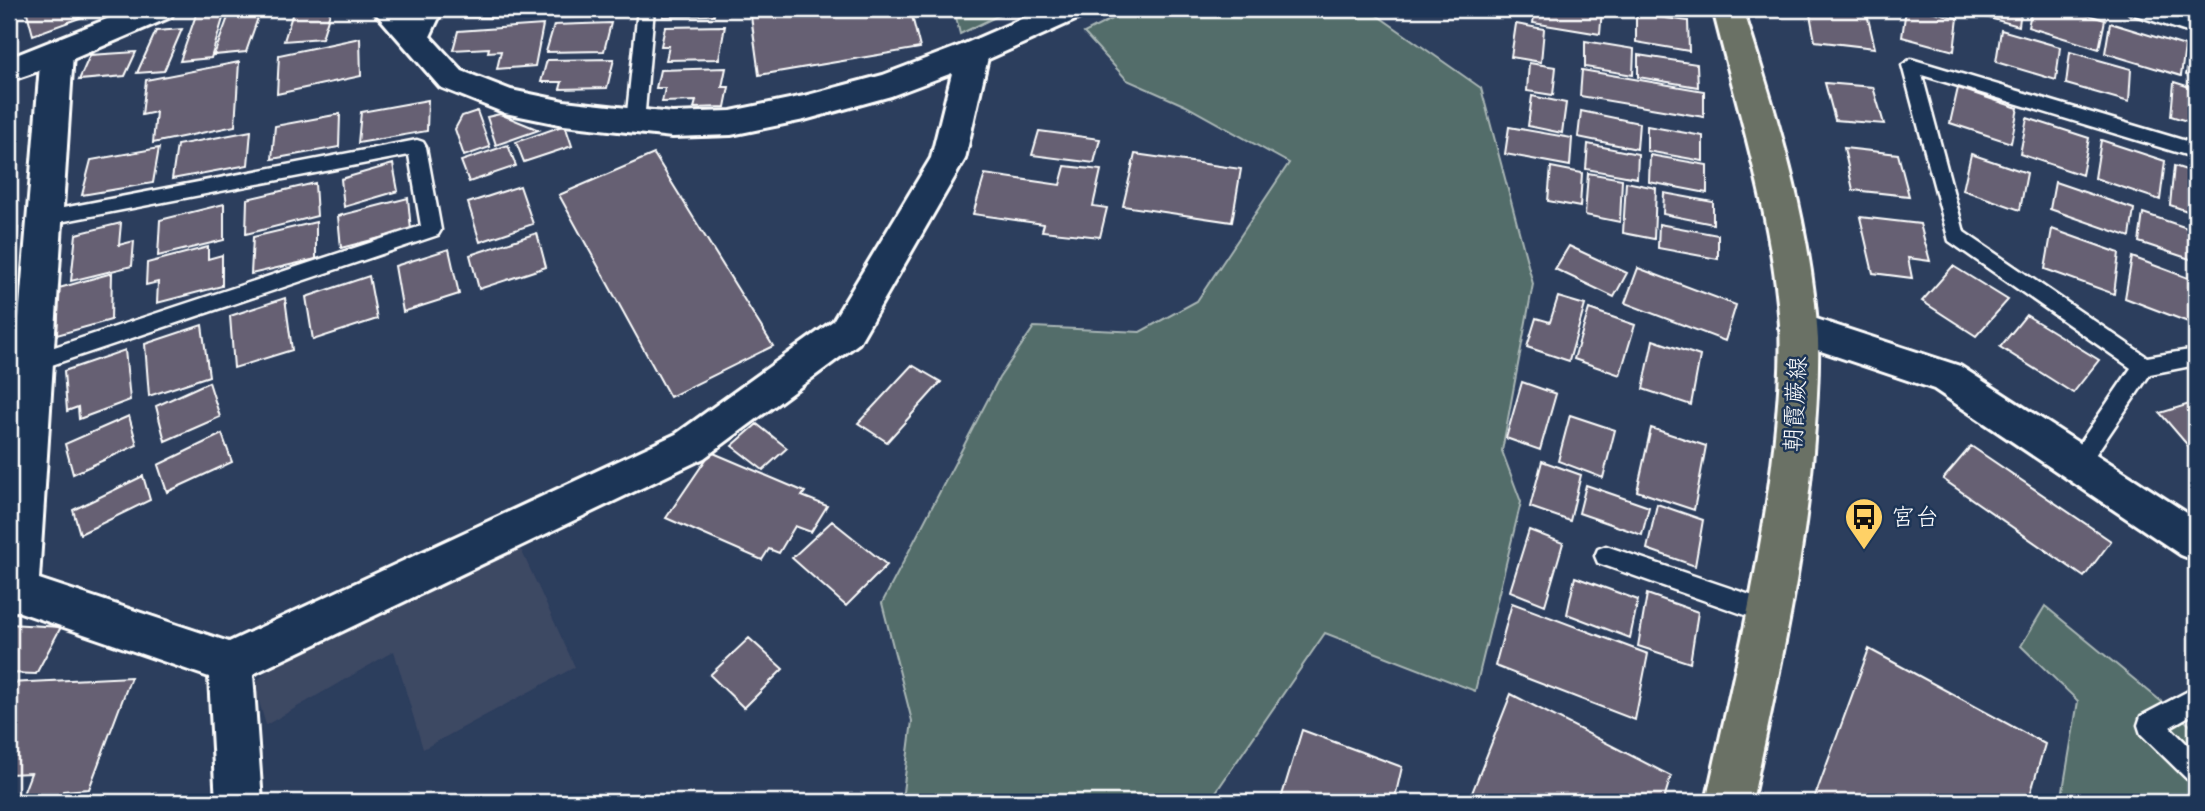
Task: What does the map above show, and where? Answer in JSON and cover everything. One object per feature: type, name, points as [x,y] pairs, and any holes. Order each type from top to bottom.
[{"type":"main road","name":"朝霞蕨線","points":[[1728,9],[1770,156],[1791,256],[1798,328],[1798,396],[1791,485],[1729,802]]},
{"type":"street","points":[[9,70],[57,53],[160,9]]},
{"type":"street","points":[[387,9],[421,23],[451,79],[505,101],[564,113],[672,125],[731,123],[804,108],[891,84],[973,53],[1071,9]]},
{"type":"street","points":[[57,53],[34,362],[13,592],[230,663],[691,446],[846,332],[948,159],[973,53]]},
{"type":"street","points":[[1798,328],[1947,377],[2196,542]]},
{"type":"street","points":[[230,663],[239,802]]},
{"type":"lane","points":[[635,122],[646,9]]},
{"type":"lane","points":[[2135,9],[2196,29]]},
{"type":"lane","points":[[2196,151],[1911,65],[1956,236],[2144,366],[2196,358]]},
{"type":"lane","points":[[34,362],[431,230],[417,147],[44,218]]},
{"type":"lane","points":[[2077,463],[2121,403],[2144,366]]},
{"type":"lane","points":[[1606,556],[1768,612]]},
{"type":"lane","points":[[2196,699],[2150,725],[2196,770]]},
{"type":"shaded area","points":[[518,543],[575,667],[423,749],[394,651],[266,725],[254,685],[274,662]]},
{"type":"green space","points":[[954,9],[1012,9],[960,34]]},
{"type":"green space","points":[[1131,9],[1368,9],[1481,88],[1533,284],[1502,451],[1521,502],[1475,691],[1325,633],[1209,802],[904,802],[902,800],[912,721],[882,603],[999,378],[1034,327],[1140,332],[1197,301],[1289,163],[1186,106],[1127,80],[1084,33]]},
{"type":"green space","points":[[2045,606],[2196,730],[2196,802],[2061,802],[2078,701],[2021,646]]},
{"type":"building","points":[[26,9],[77,9],[80,18],[33,35]]},
{"type":"building","points":[[261,9],[246,52],[214,55],[230,12]]},
{"type":"building","points":[[294,9],[331,9],[322,38],[284,41]]},
{"type":"building","points":[[470,9],[529,9],[526,18],[466,17]]},
{"type":"building","points":[[551,9],[625,9],[623,16],[549,18]]},
{"type":"building","points":[[664,9],[715,9],[714,15],[663,17]]},
{"type":"building","points":[[750,9],[899,9],[900,13],[911,12],[920,48],[759,75]]},
{"type":"building","points":[[1535,9],[1602,9],[1600,34],[1533,23]]},
{"type":"building","points":[[1809,9],[1867,14],[1875,48],[1815,41]]},
{"type":"building","points":[[1906,9],[1922,9],[1958,18],[1954,51],[1902,37]]},
{"type":"building","points":[[1955,9],[2021,9],[2019,26]]},
{"type":"building","points":[[2032,9],[2068,9],[2105,20],[2099,49],[2028,27]]},
{"type":"building","points":[[225,12],[211,58],[180,61],[196,15]]},
{"type":"building","points":[[1636,14],[1688,21],[1689,51],[1636,42]]},
{"type":"building","points":[[611,23],[604,51],[546,52],[554,25]]},
{"type":"building","points":[[2110,23],[2185,46],[2181,76],[2105,53]]},
{"type":"building","points":[[1516,24],[1544,29],[1541,62],[1511,57]]},
{"type":"building","points":[[543,25],[535,66],[497,69],[501,51],[488,52],[489,48],[453,50],[458,31]]},
{"type":"building","points":[[725,26],[719,59],[666,60],[669,46],[661,46],[665,27]]},
{"type":"building","points":[[182,29],[164,71],[137,73],[156,31]]},
{"type":"building","points":[[2001,30],[2060,47],[2056,80],[1996,62]]},
{"type":"building","points":[[360,38],[361,76],[277,94],[279,55]]},
{"type":"building","points":[[1585,41],[1634,49],[1633,75],[1585,67]]},
{"type":"building","points":[[2192,46],[2196,47],[2196,79],[2186,75]]},
{"type":"building","points":[[136,52],[125,76],[79,80],[90,55]]},
{"type":"building","points":[[2070,52],[2131,69],[2129,102],[2066,84]]},
{"type":"building","points":[[1638,55],[1697,64],[1698,87],[1638,77]]},
{"type":"building","points":[[614,59],[607,88],[560,89],[562,82],[541,82],[547,60]]},
{"type":"building","points":[[239,62],[235,126],[153,143],[156,112],[142,115],[146,80]]},
{"type":"building","points":[[1529,63],[1556,67],[1553,95],[1527,91]]},
{"type":"building","points":[[726,68],[722,87],[729,87],[725,107],[694,108],[696,101],[662,102],[665,88],[656,88],[660,70]]},
{"type":"building","points":[[1582,70],[1704,91],[1704,117],[1580,96]]},
{"type":"building","points":[[2174,82],[2196,89],[2196,124],[2171,116]]},
{"type":"building","points":[[1825,83],[1873,87],[1884,124],[1835,120]]},
{"type":"building","points":[[1958,88],[2018,108],[2011,143],[1950,123]]},
{"type":"building","points":[[1532,96],[1566,103],[1562,133],[1528,126]]},
{"type":"building","points":[[428,100],[427,131],[358,143],[361,112]]},
{"type":"building","points":[[477,111],[490,147],[464,156],[455,129],[462,116]]},
{"type":"building","points":[[1581,111],[1639,123],[1637,149],[1578,137]]},
{"type":"building","points":[[340,114],[339,147],[272,159],[275,126]]},
{"type":"building","points":[[500,114],[539,130],[496,145],[487,117]]},
{"type":"building","points":[[2027,118],[2089,138],[2082,175],[2020,154]]},
{"type":"building","points":[[565,125],[572,146],[524,162],[516,142]]},
{"type":"building","points":[[1647,126],[1703,136],[1703,161],[1647,151]]},
{"type":"building","points":[[1509,127],[1572,138],[1570,166],[1505,154]]},
{"type":"building","points":[[251,131],[248,165],[172,179],[177,145]]},
{"type":"building","points":[[1039,131],[1100,139],[1094,163],[1032,155]]},
{"type":"building","points":[[2101,140],[2165,161],[2160,200],[2095,178]]},
{"type":"building","points":[[1588,144],[1638,154],[1637,178],[1586,169]]},
{"type":"building","points":[[508,145],[516,166],[469,182],[461,161]]},
{"type":"building","points":[[159,148],[153,183],[82,195],[91,160]]},
{"type":"building","points":[[1844,148],[1898,154],[1909,196],[1853,190]]},
{"type":"building","points":[[654,154],[773,346],[670,397],[559,195]]},
{"type":"building","points":[[1135,154],[1241,169],[1232,222],[1123,206]]},
{"type":"building","points":[[1971,154],[2027,173],[2020,210],[1963,190]]},
{"type":"building","points":[[1650,155],[1707,165],[1707,193],[1649,182]]},
{"type":"building","points":[[393,164],[398,191],[344,207],[341,179]]},
{"type":"building","points":[[1065,166],[1101,170],[1093,206],[1107,208],[1100,237],[1042,231],[1044,224],[973,214],[985,174],[1060,185]]},
{"type":"building","points":[[2174,166],[2196,173],[2196,214],[2170,205]]},
{"type":"building","points":[[1551,167],[1582,173],[1580,207],[1548,201]]},
{"type":"building","points":[[1588,173],[1622,179],[1620,222],[1585,215]]},
{"type":"building","points":[[1626,182],[1656,188],[1654,239],[1623,233]]},
{"type":"building","points":[[2055,182],[2134,209],[2130,237],[2050,209]]},
{"type":"building","points":[[315,183],[317,216],[246,234],[247,199]]},
{"type":"building","points":[[520,186],[533,224],[480,242],[468,203]]},
{"type":"building","points":[[1664,193],[1713,202],[1713,224],[1663,214]]},
{"type":"building","points":[[408,198],[411,230],[341,248],[338,216]]},
{"type":"building","points":[[224,204],[224,240],[158,256],[160,220]]},
{"type":"building","points":[[2143,213],[2196,231],[2196,261],[2139,242]]},
{"type":"building","points":[[1860,217],[1920,224],[1930,261],[1908,258],[1912,278],[1873,273]]},
{"type":"building","points":[[316,222],[316,259],[251,274],[253,237]]},
{"type":"building","points":[[121,223],[119,245],[134,241],[132,266],[71,281],[76,234]]},
{"type":"building","points":[[1659,224],[1718,235],[1718,259],[1658,248]]},
{"type":"building","points":[[18,228],[10,305],[9,305],[9,230]]},
{"type":"building","points":[[2052,229],[2119,253],[2114,294],[2045,269]]},
{"type":"building","points":[[537,233],[546,267],[479,289],[470,255]]},
{"type":"building","points":[[1569,246],[1627,273],[1614,297],[1555,269]]},
{"type":"building","points":[[208,247],[208,259],[222,255],[222,286],[157,303],[158,282],[146,285],[147,263]]},
{"type":"building","points":[[449,249],[459,294],[403,312],[395,266]]},
{"type":"building","points":[[2132,257],[2196,281],[2196,325],[2125,298]]},
{"type":"building","points":[[1953,266],[2008,300],[1976,336],[1922,301]]},
{"type":"building","points":[[1638,268],[1736,305],[1725,341],[1625,303]]},
{"type":"building","points":[[112,273],[111,320],[57,335],[59,288]]},
{"type":"building","points":[[369,276],[377,319],[313,340],[306,297]]},
{"type":"building","points":[[1558,297],[1585,305],[1569,361],[1527,347],[1536,318],[1550,322]]},
{"type":"building","points":[[285,298],[292,350],[234,368],[230,316]]},
{"type":"building","points":[[1589,309],[1635,325],[1620,375],[1574,359]]},
{"type":"building","points":[[2026,315],[2099,360],[2073,393],[2000,347]]},
{"type":"building","points":[[202,325],[209,376],[149,396],[145,344]]},
{"type":"building","points":[[1653,340],[1700,356],[1691,405],[1643,389]]},
{"type":"building","points":[[125,350],[130,400],[79,419],[78,407],[67,411],[64,371]]},
{"type":"building","points":[[912,365],[941,382],[887,442],[858,423]]},
{"type":"building","points":[[209,382],[220,417],[165,441],[156,406]]},
{"type":"building","points":[[1522,382],[1556,394],[1540,450],[1506,438]]},
{"type":"building","points":[[2196,402],[2196,455],[2160,413]]},
{"type":"building","points":[[1570,415],[1615,430],[1603,478],[1558,461]]},
{"type":"building","points":[[129,416],[137,445],[73,474],[65,444]]},
{"type":"building","points":[[757,424],[787,448],[763,470],[732,446]]},
{"type":"building","points":[[1651,428],[1706,446],[1694,510],[1637,491]]},
{"type":"building","points":[[222,434],[232,462],[167,492],[158,465]]},
{"type":"building","points":[[1971,446],[2111,541],[2084,577],[1943,479]]},
{"type":"building","points":[[711,452],[805,492],[802,496],[827,506],[811,532],[795,526],[779,553],[769,549],[762,560],[666,518]]},
{"type":"building","points":[[1542,461],[1581,475],[1570,521],[1530,507]]},
{"type":"building","points":[[143,476],[150,500],[80,534],[73,510]]},
{"type":"building","points":[[1586,485],[1649,507],[1642,535],[1579,513]]},
{"type":"building","points":[[1657,504],[1703,520],[1695,566],[1647,549]]},
{"type":"building","points":[[832,521],[887,565],[846,606],[792,558]]},
{"type":"building","points":[[1529,530],[1563,543],[1545,605],[1510,591]]},
{"type":"building","points":[[1575,577],[1638,600],[1630,638],[1567,614]]},
{"type":"building","points":[[1647,594],[1698,612],[1690,663],[1638,646]]},
{"type":"building","points":[[1512,603],[1648,654],[1635,720],[1495,666]]},
{"type":"building","points":[[9,624],[61,627],[36,674],[9,673]]},
{"type":"building","points":[[749,638],[783,669],[744,708],[710,675]]},
{"type":"building","points":[[1869,649],[2045,744],[2028,802],[1813,802]]},
{"type":"building","points":[[131,677],[89,789],[63,791],[59,802],[20,802],[31,773],[9,774],[9,683]]},
{"type":"building","points":[[1511,694],[1671,776],[1663,802],[1477,802],[1470,798]]},
{"type":"building","points":[[1302,730],[1402,767],[1394,802],[1280,802]]},
{"type":"place","name":"宮台","points":[[1864,551]]}]
